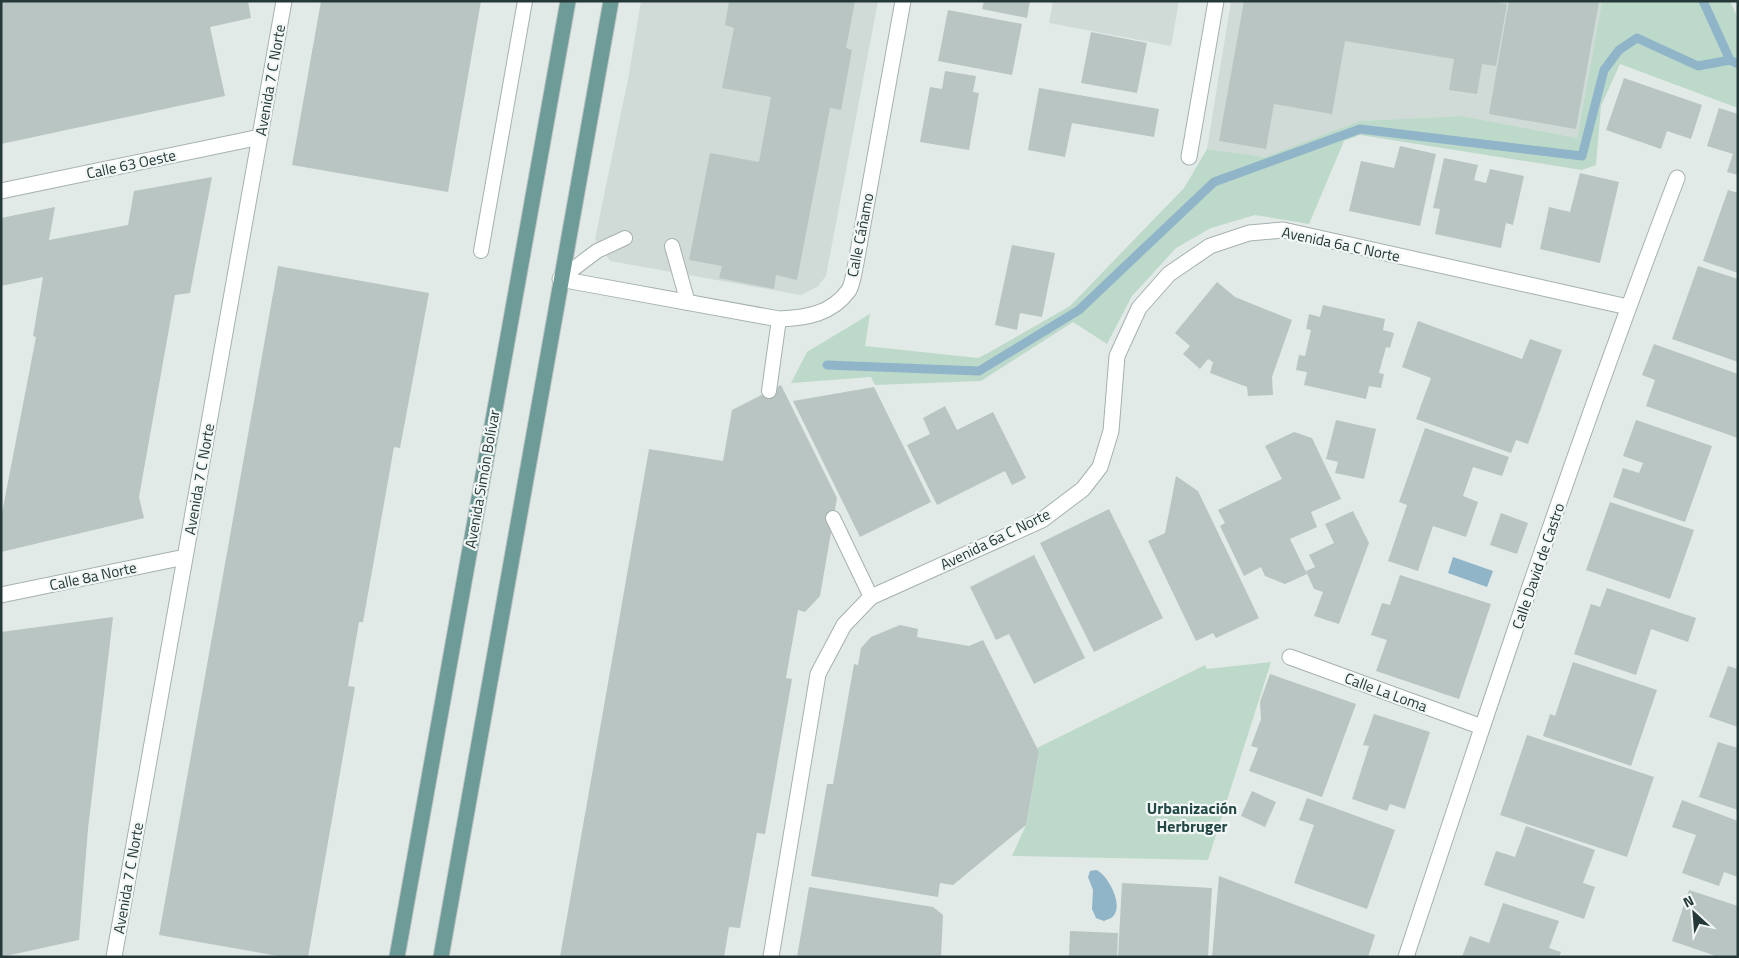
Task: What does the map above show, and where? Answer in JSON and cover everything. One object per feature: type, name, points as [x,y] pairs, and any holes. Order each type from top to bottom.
[{"type":"main road","name":"Avenida Simón Bolívar","points":[[397,957],[568,1]]},
{"type":"main road","points":[[441,957],[560,279],[611,1]]},
{"type":"street","name":"Avenida 7 C Norte","points":[[114,957],[284,1]]},
{"type":"street","name":"Calle Cáñamo","points":[[560,279],[779,319],[804,318],[826,311],[849,289],[903,1]]},
{"type":"street","points":[[1188,157],[1216,1]]},
{"type":"street","name":"Calle 63 Oeste","points":[[1,191],[260,137]]},
{"type":"street","name":"Calle David de Castro","points":[[1406,957],[1482,727],[1628,307],[1677,178]]},
{"type":"street","name":"Avenida 6a C Norte","points":[[771,957],[818,674],[844,625],[871,597],[1042,520],[1083,490],[1100,467],[1111,431],[1118,356],[1139,308],[1169,274],[1210,246],[1249,233],[1283,230],[1628,307]]},
{"type":"street","name":"Calle 8a Norte","points":[[1,595],[185,557]]},
{"type":"street","name":"Calle La Loma","points":[[1290,657],[1482,727]]},
{"type":"lane","points":[[481,251],[525,1]]},
{"type":"lane","points":[[560,279],[597,251],[625,238]]},
{"type":"lane","points":[[672,246],[688,303]]},
{"type":"lane","points":[[769,391],[779,319]]},
{"type":"lane","points":[[833,518],[871,597]]},
{"type":"shaded area","points":[[641,1],[878,1],[826,276],[817,287],[801,295],[610,261],[595,239],[629,74]]},
{"type":"shaded area","points":[[1053,1],[1179,1],[1171,46],[1049,23]]},
{"type":"shaded area","points":[[1231,1],[1602,1],[1577,138],[1462,116],[1359,121],[1265,157],[1207,149]]},
{"type":"green space","points":[[1602,1],[1730,1],[1738,18],[1738,108],[1620,64],[1601,106],[1596,165],[1582,170],[1360,135],[1344,141],[1309,224],[1255,215],[1211,228],[1176,248],[1132,296],[1107,344],[1073,322],[981,381],[875,385],[871,377],[791,383],[807,352],[870,314],[865,346],[978,358],[988,353],[1070,306],[1184,188],[1207,149],[1265,157],[1359,121],[1462,116],[1577,138]]},
{"type":"green space","points":[[1271,662],[1208,860],[1012,856],[1026,825],[1039,753],[1037,748],[1205,665],[1207,669]]},
{"type":"water","points":[[1453,557],[1493,571],[1487,587],[1448,573]]},
{"type":"water","points":[[1096,870],[1104,876],[1112,888],[1117,906],[1114,915],[1104,921],[1096,918],[1092,909],[1093,890],[1088,877],[1090,871]]},
{"type":"building","points":[[1,1],[248,1],[251,18],[210,27],[225,96],[1,144]]},
{"type":"building","points":[[321,1],[481,1],[448,192],[292,165]]},
{"type":"building","points":[[729,1],[855,1],[846,48],[852,50],[841,110],[830,108],[797,280],[776,275],[774,289],[719,278],[722,266],[689,260],[710,153],[759,162],[771,97],[722,88],[734,28],[725,25]]},
{"type":"building","points":[[984,1],[1030,1],[1027,18],[982,9]]},
{"type":"building","points":[[1244,1],[1490,1],[1507,4],[1496,66],[1482,64],[1477,94],[1449,90],[1454,59],[1345,41],[1332,114],[1274,104],[1266,149],[1219,141]]},
{"type":"building","points":[[1509,1],[1599,2],[1576,129],[1489,114]]},
{"type":"building","points":[[948,10],[1022,24],[1012,75],[938,61]]},
{"type":"building","points":[[1091,32],[1147,43],[1137,93],[1081,83]]},
{"type":"building","points":[[945,71],[976,76],[973,92],[979,93],[969,150],[920,142],[930,87],[942,89]]},
{"type":"building","points":[[1624,78],[1702,105],[1691,139],[1667,131],[1661,149],[1606,130]]},
{"type":"building","points":[[1039,88],[1159,109],[1154,137],[1072,123],[1065,157],[1028,150]]},
{"type":"building","points":[[1719,108],[1738,114],[1738,175],[1727,172],[1733,154],[1707,146]]},
{"type":"building","points":[[1400,146],[1436,154],[1420,226],[1349,211],[1361,161],[1394,168]]},
{"type":"building","points":[[1444,158],[1478,165],[1474,180],[1486,183],[1490,169],[1524,176],[1513,225],[1506,223],[1501,248],[1435,234],[1440,209],[1433,208]]},
{"type":"building","points":[[1580,173],[1619,182],[1600,263],[1540,249],[1549,207],[1570,212]]},
{"type":"building","points":[[212,177],[190,293],[175,295],[139,497],[144,518],[1,552],[1,518],[36,337],[33,336],[43,277],[1,286],[1,218],[55,207],[49,240],[128,225],[134,191]]},
{"type":"building","points":[[1728,190],[1738,193],[1738,273],[1703,261]]},
{"type":"building","points":[[1012,245],[1055,253],[1042,317],[1020,313],[1017,330],[995,325]]},
{"type":"building","points":[[278,266],[429,293],[400,448],[394,447],[363,622],[359,622],[348,686],[355,687],[308,957],[284,957],[159,935]]},
{"type":"building","points":[[1698,266],[1738,279],[1738,362],[1672,339]]},
{"type":"building","points":[[1217,282],[1235,297],[1292,320],[1272,377],[1273,395],[1248,396],[1247,387],[1210,373],[1213,362],[1208,359],[1200,369],[1183,354],[1190,346],[1175,333]]},
{"type":"building","points":[[1323,305],[1385,319],[1383,330],[1394,333],[1390,348],[1386,347],[1379,373],[1384,374],[1381,388],[1369,386],[1366,399],[1304,385],[1307,372],[1296,370],[1299,355],[1305,356],[1311,330],[1306,329],[1309,314],[1320,317]]},
{"type":"building","points":[[1418,321],[1522,359],[1530,339],[1562,350],[1528,444],[1516,440],[1511,453],[1416,419],[1431,378],[1402,367]]},
{"type":"building","points":[[1654,344],[1738,374],[1738,438],[1646,406],[1655,380],[1642,375]]},
{"type":"building","points":[[781,385],[837,498],[820,596],[805,612],[798,610],[786,678],[792,679],[765,834],[757,833],[740,928],[729,927],[724,957],[560,957],[649,449],[723,461],[732,410]]},
{"type":"building","points":[[874,387],[931,502],[860,537],[793,401]]},
{"type":"building","points":[[945,406],[957,430],[993,412],[1026,478],[1012,485],[1005,471],[937,505],[907,445],[930,434],[923,418]]},
{"type":"building","points":[[1336,420],[1376,429],[1364,479],[1335,473],[1338,462],[1326,459]]},
{"type":"building","points":[[1636,420],[1712,446],[1685,522],[1613,497],[1623,468],[1639,473],[1643,463],[1623,456]]},
{"type":"building","points":[[1425,428],[1509,457],[1502,476],[1473,467],[1463,496],[1478,502],[1466,537],[1433,526],[1418,571],[1388,561],[1407,505],[1399,502]]},
{"type":"building","points":[[1294,432],[1312,438],[1341,499],[1311,512],[1317,527],[1290,539],[1307,574],[1285,584],[1265,576],[1261,567],[1244,576],[1220,526],[1225,523],[1218,510],[1282,479],[1265,446]]},
{"type":"building","points":[[1176,476],[1198,491],[1259,618],[1216,638],[1213,633],[1196,641],[1148,541],[1165,533]]},
{"type":"building","points":[[1610,502],[1694,530],[1670,599],[1586,570]]},
{"type":"building","points":[[1109,509],[1163,618],[1094,652],[1040,543]]},
{"type":"building","points":[[1353,511],[1369,543],[1339,624],[1314,616],[1323,592],[1314,589],[1306,571],[1315,567],[1309,555],[1334,543],[1325,524]]},
{"type":"building","points":[[1501,513],[1528,523],[1517,554],[1490,545]]},
{"type":"building","points":[[1034,555],[1085,658],[1034,684],[1009,634],[996,640],[970,587]]},
{"type":"building","points":[[1400,575],[1491,604],[1459,699],[1376,671],[1387,640],[1371,635],[1382,603],[1390,605]]},
{"type":"building","points":[[1607,588],[1696,618],[1688,642],[1651,629],[1636,675],[1574,654],[1591,604],[1600,607]]},
{"type":"building","points":[[113,617],[88,829],[79,940],[1,957],[1,632]]},
{"type":"building","points":[[900,625],[918,629],[917,637],[969,646],[983,640],[1039,752],[1026,825],[953,885],[940,883],[938,897],[811,876],[827,784],[833,784],[854,664],[858,665],[861,648],[871,637]]},
{"type":"building","points":[[1573,662],[1657,690],[1631,766],[1543,736],[1550,714],[1555,716]]},
{"type":"building","points":[[1728,666],[1738,669],[1738,727],[1709,717]]},
{"type":"building","points":[[1270,674],[1356,704],[1322,797],[1249,771],[1258,748],[1251,746],[1261,719],[1260,702]]},
{"type":"building","points":[[1374,714],[1430,732],[1405,809],[1390,804],[1387,811],[1352,799],[1369,746],[1363,745]]},
{"type":"building","points":[[1527,735],[1654,777],[1627,857],[1500,815]]},
{"type":"building","points":[[1718,742],[1738,748],[1738,810],[1699,797]]},
{"type":"building","points":[[1252,791],[1276,802],[1265,827],[1241,816]]},
{"type":"building","points":[[1307,798],[1395,830],[1367,909],[1294,883],[1314,825],[1299,820]]},
{"type":"building","points":[[1682,800],[1738,821],[1738,877],[1724,872],[1719,886],[1682,873],[1696,835],[1672,827]]},
{"type":"building","points":[[1526,826],[1595,850],[1583,883],[1595,887],[1584,919],[1484,885],[1496,851],[1515,857]]},
{"type":"building","points":[[1219,876],[1375,935],[1368,957],[1212,957]]},
{"type":"building","points":[[1122,883],[1212,888],[1208,957],[1118,957]]},
{"type":"building","points":[[809,887],[933,907],[943,915],[941,957],[797,957]]},
{"type":"building","points":[[1689,890],[1738,906],[1738,957],[1719,957],[1672,941]]},
{"type":"building","points":[[1503,903],[1559,921],[1549,948],[1561,952],[1559,957],[1462,957],[1470,936],[1489,943]]},
{"type":"building","points":[[1070,931],[1118,933],[1117,957],[1069,957]]},
{"type":"waterway","points":[[1703,1],[1730,60],[1738,64]]},
{"type":"waterway","points":[[827,365],[979,371],[1079,310],[1214,182],[1360,129],[1582,156],[1604,70],[1619,50],[1637,38],[1698,66],[1730,60]]},
{"type":"district","name":"Urbanización Herbruger","points":[[1192,817]]}]
